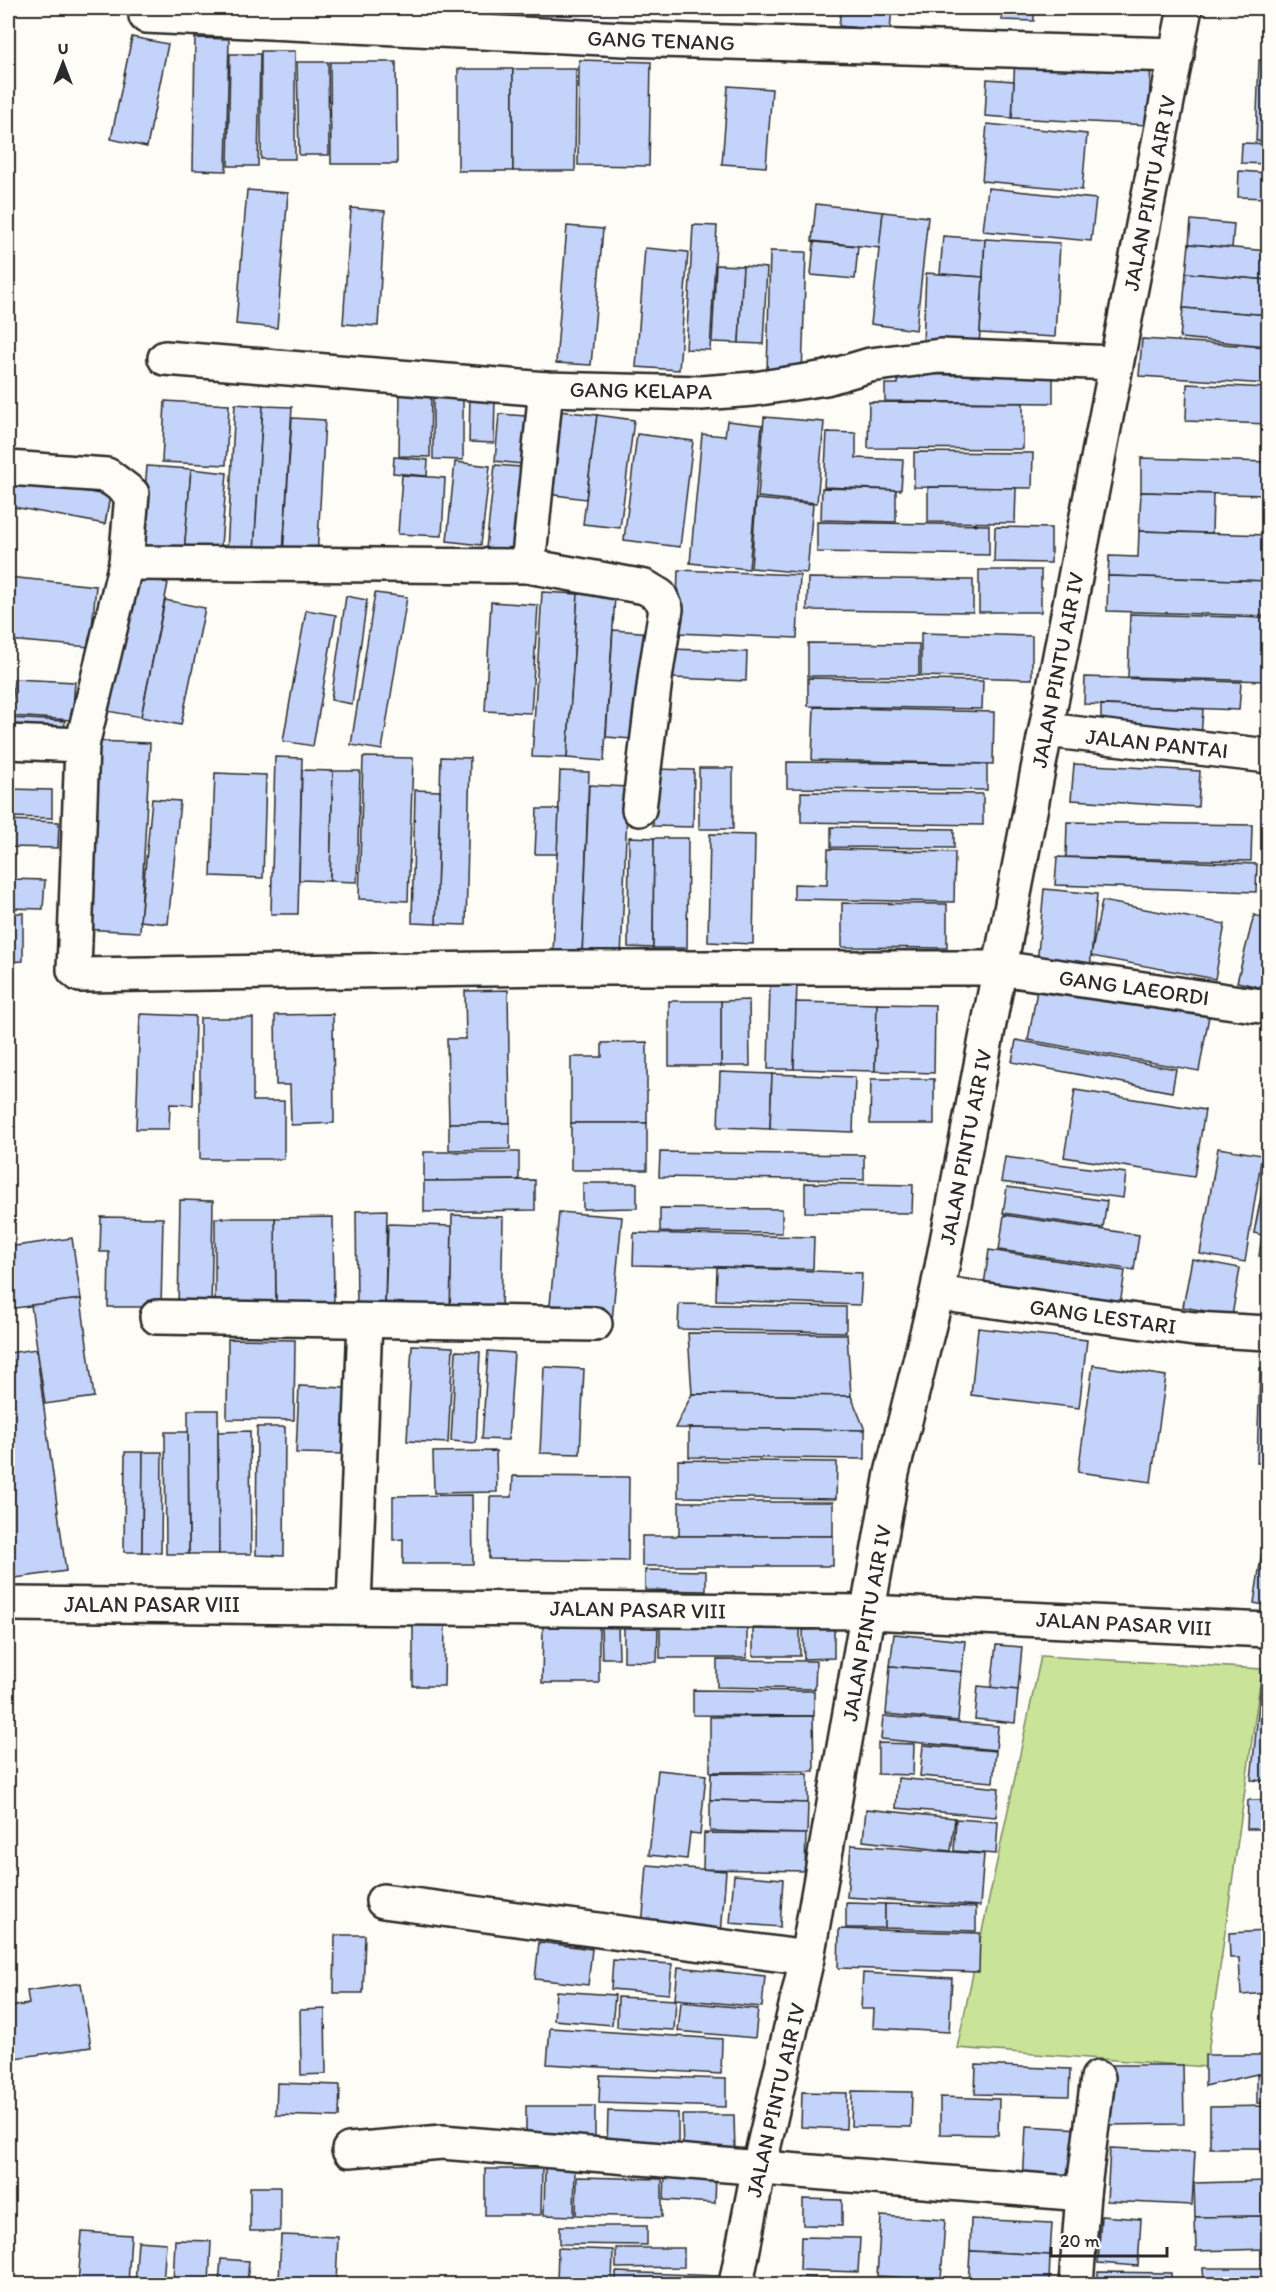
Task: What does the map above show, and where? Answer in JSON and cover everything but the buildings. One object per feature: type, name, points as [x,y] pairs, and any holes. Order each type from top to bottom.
[{"type":"street","name":"JALAN PINTU AIR IV","points":[[736,2284],[759,2167],[807,1958],[892,1473],[937,1293],[1185,8]]},
{"type":"street","name":"GANG TENANG","points":[[146,16],[624,39],[1177,54]]},
{"type":"street","name":"GANG KELAPA","points":[[165,358],[546,389],[701,393],[754,389],[826,378],[870,365],[940,356],[1115,363]]},
{"type":"street","points":[[528,566],[546,389]]},
{"type":"street","points":[[8,468],[107,475],[132,494],[126,563],[82,745],[8,742]]},
{"type":"street","points":[[126,563],[528,566],[645,587],[660,596],[666,609],[639,809]]},
{"type":"street","name":"JALAN PANTAI","points":[[1046,730],[1269,756]]},
{"type":"street","name":"GANG LAEORDI","points":[[82,745],[74,970],[80,975],[558,968],[999,968],[1269,1007]]},
{"type":"street","name":"GANG LESTARI","points":[[937,1293],[1194,1329],[1269,1333]]},
{"type":"street","points":[[157,1317],[596,1324]]},
{"type":"street","points":[[354,1605],[365,1321]]},
{"type":"street","name":"JALAN PASAR VIII","points":[[8,1604],[354,1605],[867,1612],[1269,1630]]},
{"type":"street","points":[[382,1901],[807,1958]]},
{"type":"street","points":[[1076,2284],[1083,2194],[1098,2078]]},
{"type":"street","points":[[349,2150],[442,2142],[1083,2194]]},
{"type":"green space","points":[[1041,1656],[1262,1669],[1206,2067],[957,2048]]}]
